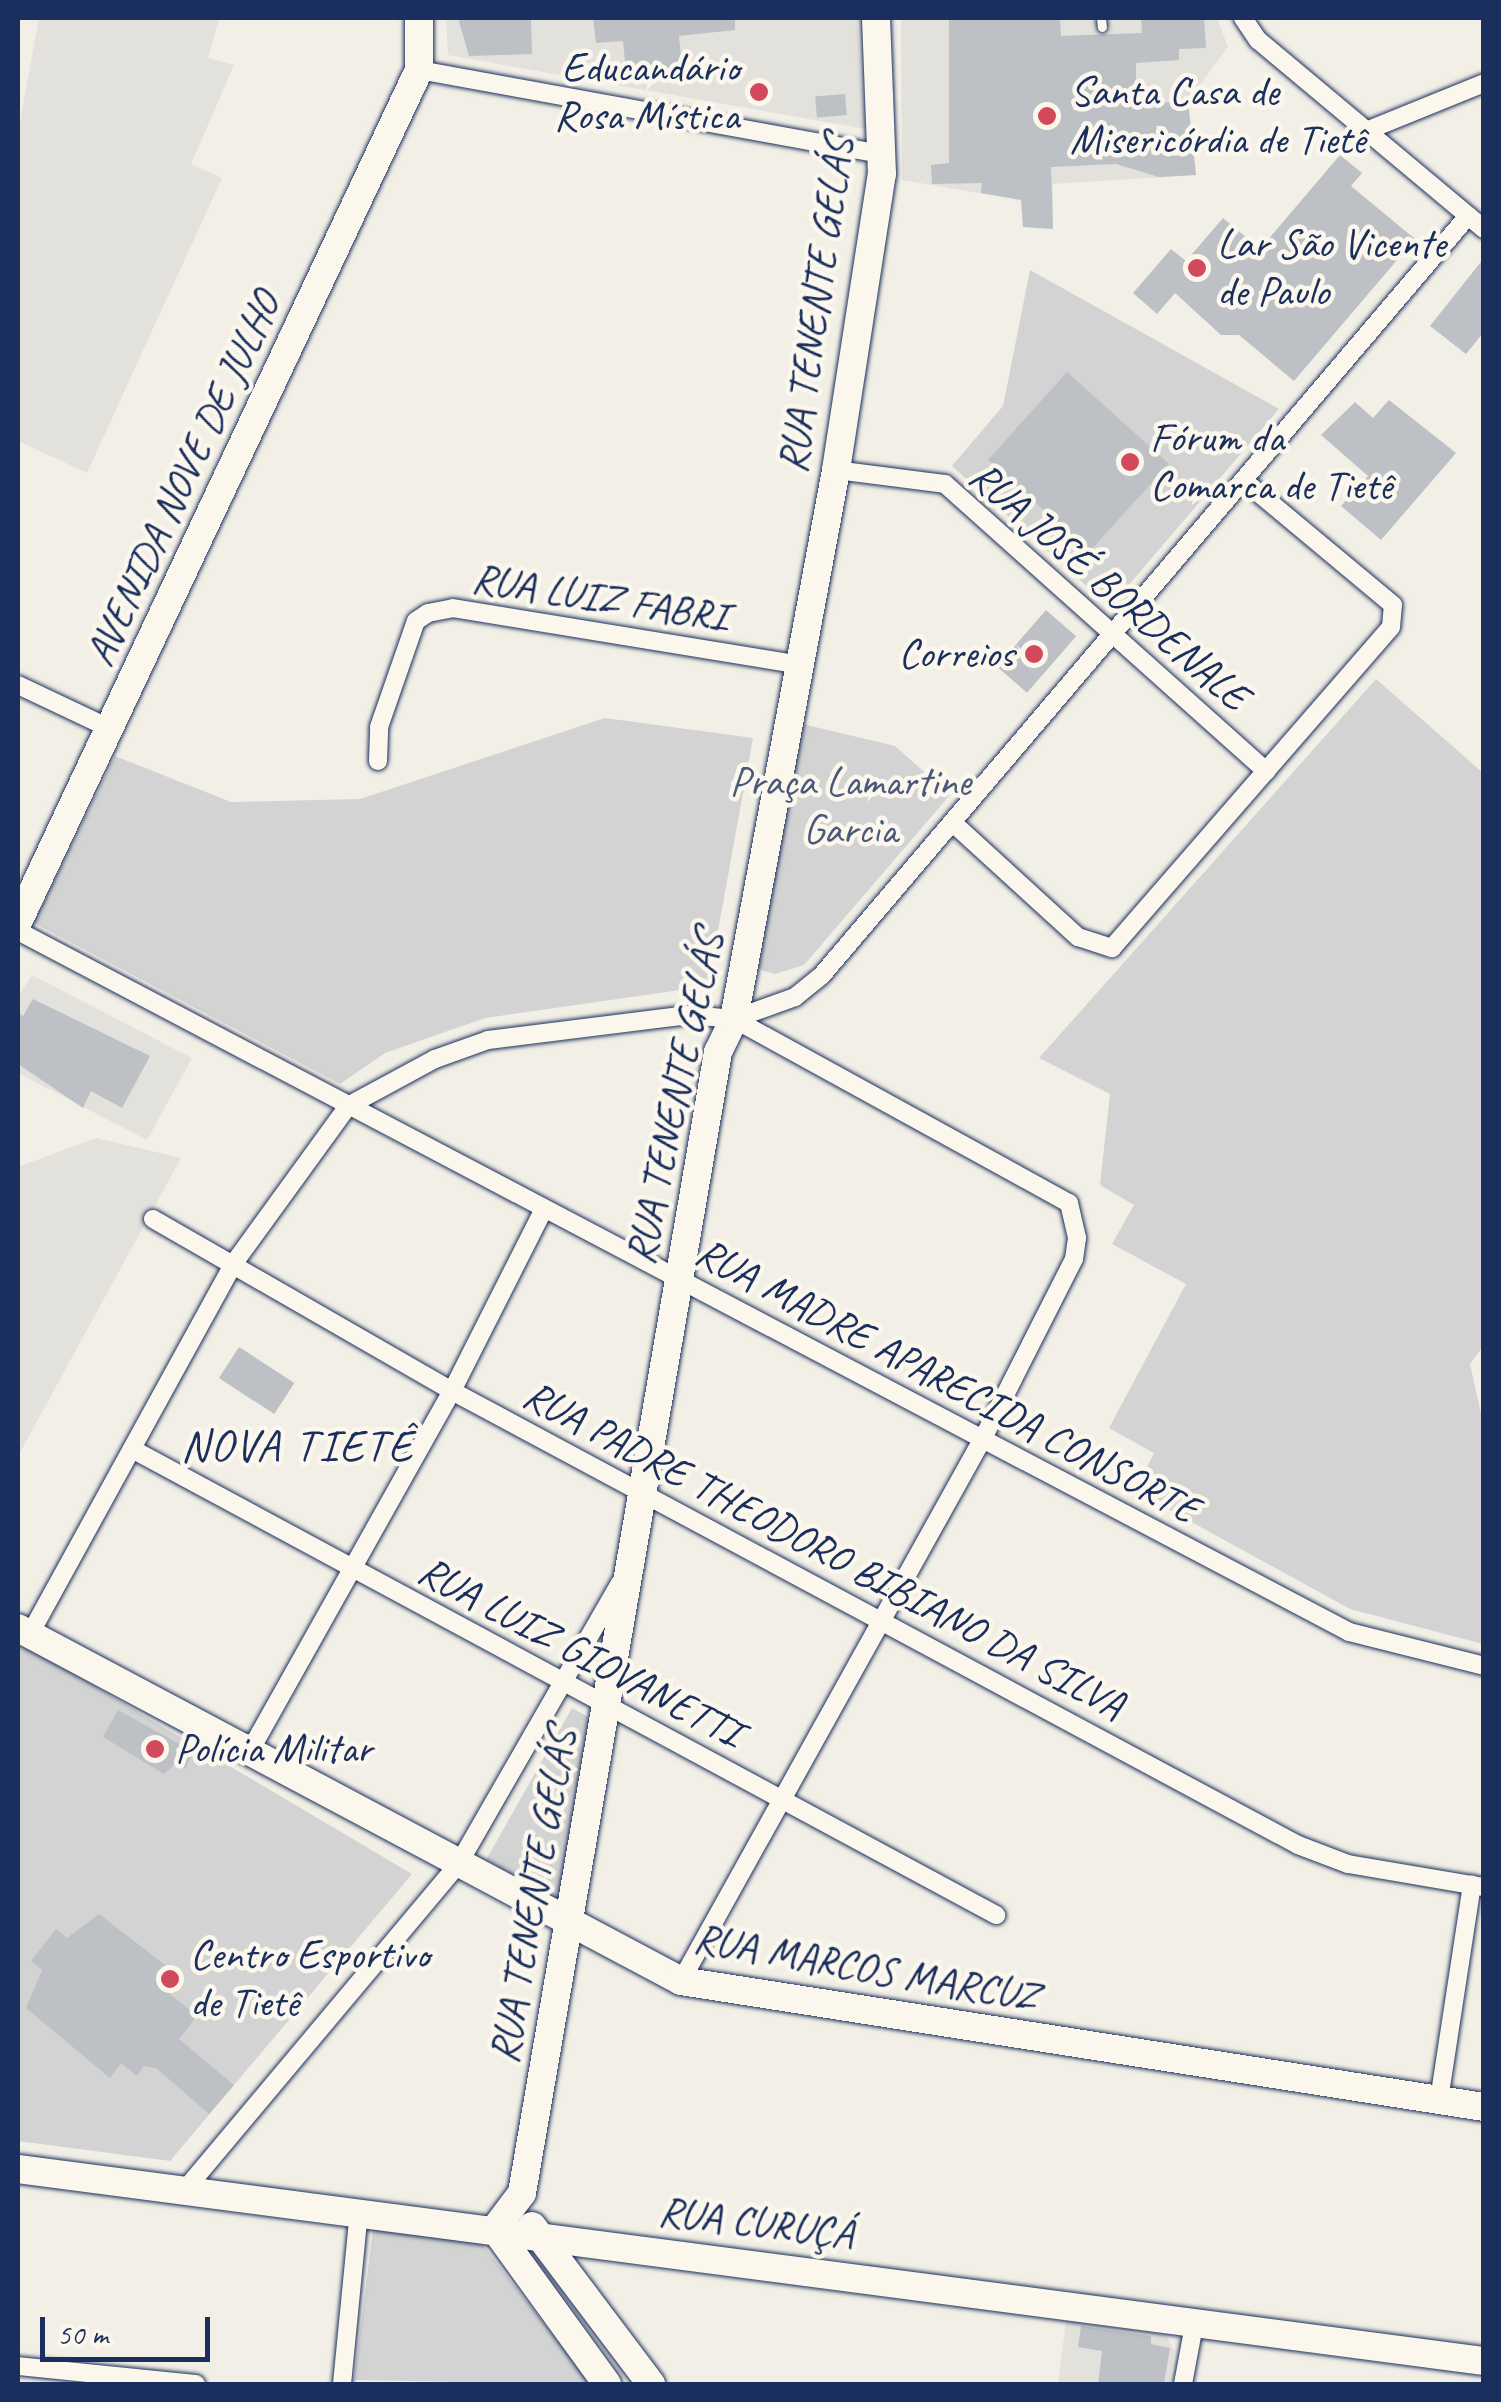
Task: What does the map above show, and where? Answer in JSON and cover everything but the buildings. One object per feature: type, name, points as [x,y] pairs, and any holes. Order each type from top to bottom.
[{"type":"street","points":[[419,18],[419,70],[882,154]]},
{"type":"street","name":"RUA TENENTE GELÁS","points":[[495,2229],[522,2193],[718,1052],[734,1019],[836,470],[882,154],[876,18]]},
{"type":"street","points":[[1244,21],[1366,131],[1484,229]]},
{"type":"street","name":"AVENIDA NOVE DE JULHO","points":[[18,922],[419,70]]},
{"type":"street","points":[[1366,131],[1484,83]]},
{"type":"street","points":[[734,1019],[795,997],[822,975],[1468,216]]},
{"type":"street","name":"RUA JOSÉ BORDENALE","points":[[836,470],[945,484],[1266,771]]},
{"type":"street","points":[[952,822],[1078,937],[1112,948],[1391,626],[1393,605],[1243,480]]},
{"type":"street","name":"RUA LUIZ FABRI","points":[[378,761],[378,727],[416,620],[428,613],[452,608],[802,665]]},
{"type":"street","points":[[18,686],[110,729]]},
{"type":"street","name":"RUA MADRE APARECIDA CONSORTE","points":[[18,931],[1349,1632],[1484,1666]]},
{"type":"street","points":[[24,1631],[132,1449],[234,1263],[348,1106],[400,1075],[488,1040],[690,1015],[734,1019],[1069,1203],[1074,1259],[982,1440],[787,1802],[682,1981]]},
{"type":"street","points":[[250,1749],[452,1391],[544,1209]]},
{"type":"street","name":"RUA PADRE THEODORO BIBIANO DA SILVA","points":[[153,1219],[452,1391],[645,1488],[1298,1845],[1348,1864],[1478,1886]]},
{"type":"street","name":"RUA LUIZ GIOVANETTI","points":[[132,1449],[996,1915]]},
{"type":"street","points":[[184,2190],[459,1863],[630,1565]]},
{"type":"street","name":"RUA MARCOS MARCUZ","points":[[24,1631],[682,1981],[1484,2108]]},
{"type":"street","points":[[1439,2100],[1478,1886]]},
{"type":"street","name":"RUA CURUÇÁ","points":[[18,2169],[360,2210],[1484,2361]]},
{"type":"street","points":[[522,2193],[540,2236],[652,2384]]},
{"type":"street","points":[[342,2384],[360,2210]]},
{"type":"street","points":[[495,2229],[507,2255],[607,2384]]},
{"type":"street","points":[[1184,2384],[1196,2320]]},
{"type":"street","points":[[18,2366],[196,2384]]},
{"type":"shaded area","points":[[39,18],[219,18],[208,58],[234,65],[191,164],[222,178],[87,473],[18,441],[18,132]]},
{"type":"shaded area","name":"Educandário Rosa Mística","points":[[446,18],[857,18],[865,129],[448,55]]},
{"type":"shaded area","name":"Santa Casa de Misericórdia de Tietê","points":[[901,18],[1217,18],[1228,47],[1188,101],[1196,175],[1053,184],[1053,229],[1023,227],[1021,200],[902,180]]},
{"type":"shaded area","points":[[32,975],[192,1058],[147,1140],[18,1073],[18,996]]},
{"type":"shaded area","points":[[96,1138],[181,1158],[18,1456],[18,1167]]},
{"type":"shaded area","points":[[1066,2321],[1166,2335],[1174,2350],[1169,2384],[1058,2384]]},
{"type":"green space","points":[[1030,270],[1279,409],[1110,607],[952,466],[1003,406]]},
{"type":"green space","points":[[1376,679],[1483,773],[1484,1345],[1470,1364],[1484,1427],[1483,1644],[1350,1609],[1135,1491],[1154,1453],[1109,1428],[1186,1284],[1112,1244],[1134,1205],[1100,1185],[1110,1094],[1039,1058]]},
{"type":"green space","points":[[605,718],[753,738],[708,986],[485,1018],[385,1053],[340,1084],[34,923],[115,756],[231,802],[360,799]]},
{"type":"green space","name":"Praça Lamartine Garcia","points":[[794,722],[895,746],[950,795],[804,965],[775,974],[751,967]]},
{"type":"green space","name":"Centro Esportivo de Tietê","points":[[18,1641],[412,1874],[170,2161],[18,2141]]},
{"type":"green space","points":[[572,1708],[590,1718],[559,1900],[486,1860]]},
{"type":"green space","points":[[374,2222],[478,2239],[591,2384],[354,2380]]},
{"type":"place","name":"Educandário Rosa Mística","points":[[759,92]]},
{"type":"place","name":"Santa Casa de Misericórdia de Tietê","points":[[1047,116]]},
{"type":"place","name":"Lar São Vicente de Paulo","points":[[1197,268]]},
{"type":"place","name":"Fórum da Comarca de Tietê","points":[[1130,462]]},
{"type":"place","name":"Correios","points":[[1034,654]]},
{"type":"place","name":"Polícia Militar","points":[[155,1749]]},
{"type":"place","name":"Centro Esportivo de Tietê","points":[[170,1979]]},
{"type":"district","name":"NOVA TIETÊ","points":[[298,1446]]}]
